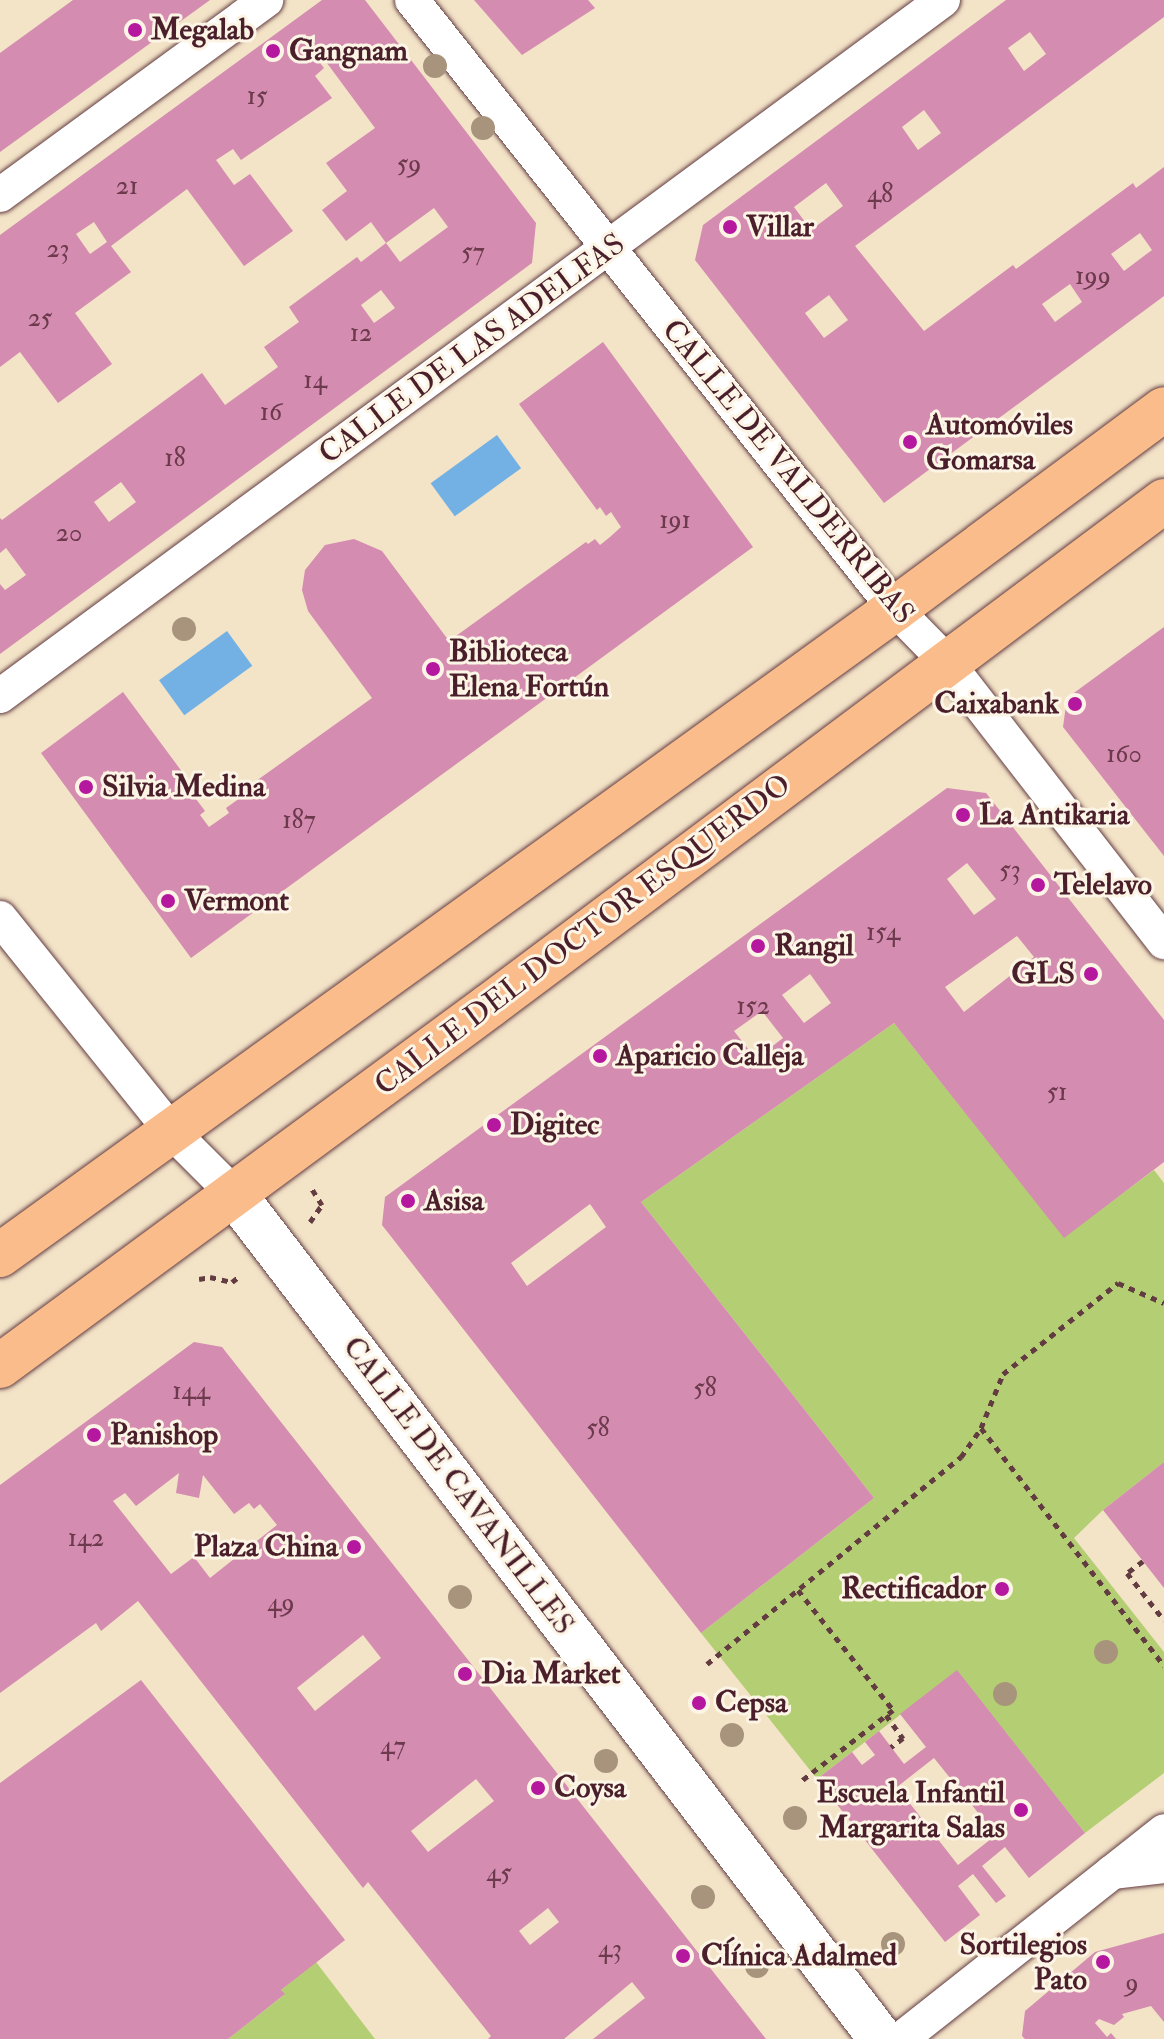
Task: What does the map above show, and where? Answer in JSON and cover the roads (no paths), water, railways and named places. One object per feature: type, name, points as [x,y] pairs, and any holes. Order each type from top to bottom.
[{"type":"main road","points":[[0,1255],[172,1132],[311,1027],[895,609],[1164,409]]},
{"type":"main road","name":"CALLE DEL DOCTOR ESQUERDO","points":[[0,1366],[1164,501]]},
{"type":"street","points":[[0,195],[266,0]]},
{"type":"street","name":"CALLE DE VALDERRIBAS","points":[[412,0],[895,609],[946,661],[1164,942]]},
{"type":"street","name":"CALLE DE LAS ADELFAS","points":[[0,696],[943,0]]},
{"type":"street","name":"CALLE DE CAVANILLES","points":[[0,918],[172,1132],[234,1194],[881,2039]]},
{"type":"street","points":[[901,2039],[1164,1831]]},
{"type":"street","points":[[1112,1872],[1164,1866]]},
{"type":"water","points":[[497,435],[521,468],[455,516],[431,483]]},
{"type":"water","points":[[227,631],[252,666],[184,715],[159,680]]},
{"type":"place","name":"Megalab","points":[[135,30]]},
{"type":"place","name":"Gangnam","points":[[273,51]]},
{"type":"place","name":"Villar","points":[[730,227]]},
{"type":"place","name":"Automóviles Gomarsa","points":[[910,442]]},
{"type":"place","name":"Biblioteca Elena Fortún","points":[[433,669]]},
{"type":"place","name":"Caixabank","points":[[1075,704]]},
{"type":"place","name":"Silvia Medina","points":[[86,787]]},
{"type":"place","name":"La Antikaria","points":[[963,815]]},
{"type":"place","name":"Telelavo","points":[[1038,885]]},
{"type":"place","name":"Vermont","points":[[168,901]]},
{"type":"place","name":"Rangil","points":[[758,946]]},
{"type":"place","name":"GLS","points":[[1091,974]]},
{"type":"place","name":"Aparicio Calleja","points":[[600,1056]]},
{"type":"place","name":"Digitec","points":[[494,1125]]},
{"type":"place","name":"Asisa","points":[[408,1201]]},
{"type":"place","name":"Panishop","points":[[94,1435]]},
{"type":"place","name":"Plaza China","points":[[354,1547]]},
{"type":"place","name":"Rectificador","points":[[1002,1589]]},
{"type":"place","name":"Dia Market","points":[[465,1674]]},
{"type":"place","name":"Cepsa","points":[[699,1703]]},
{"type":"place","name":"Coysa","points":[[538,1788]]},
{"type":"place","name":"Escuela Infantil Margarita Salas","points":[[1021,1810]]},
{"type":"place","name":"Cĺínica Adalmed","points":[[683,1956]]},
{"type":"place","name":"Sortilegios Pato","points":[[1103,1962]]}]
